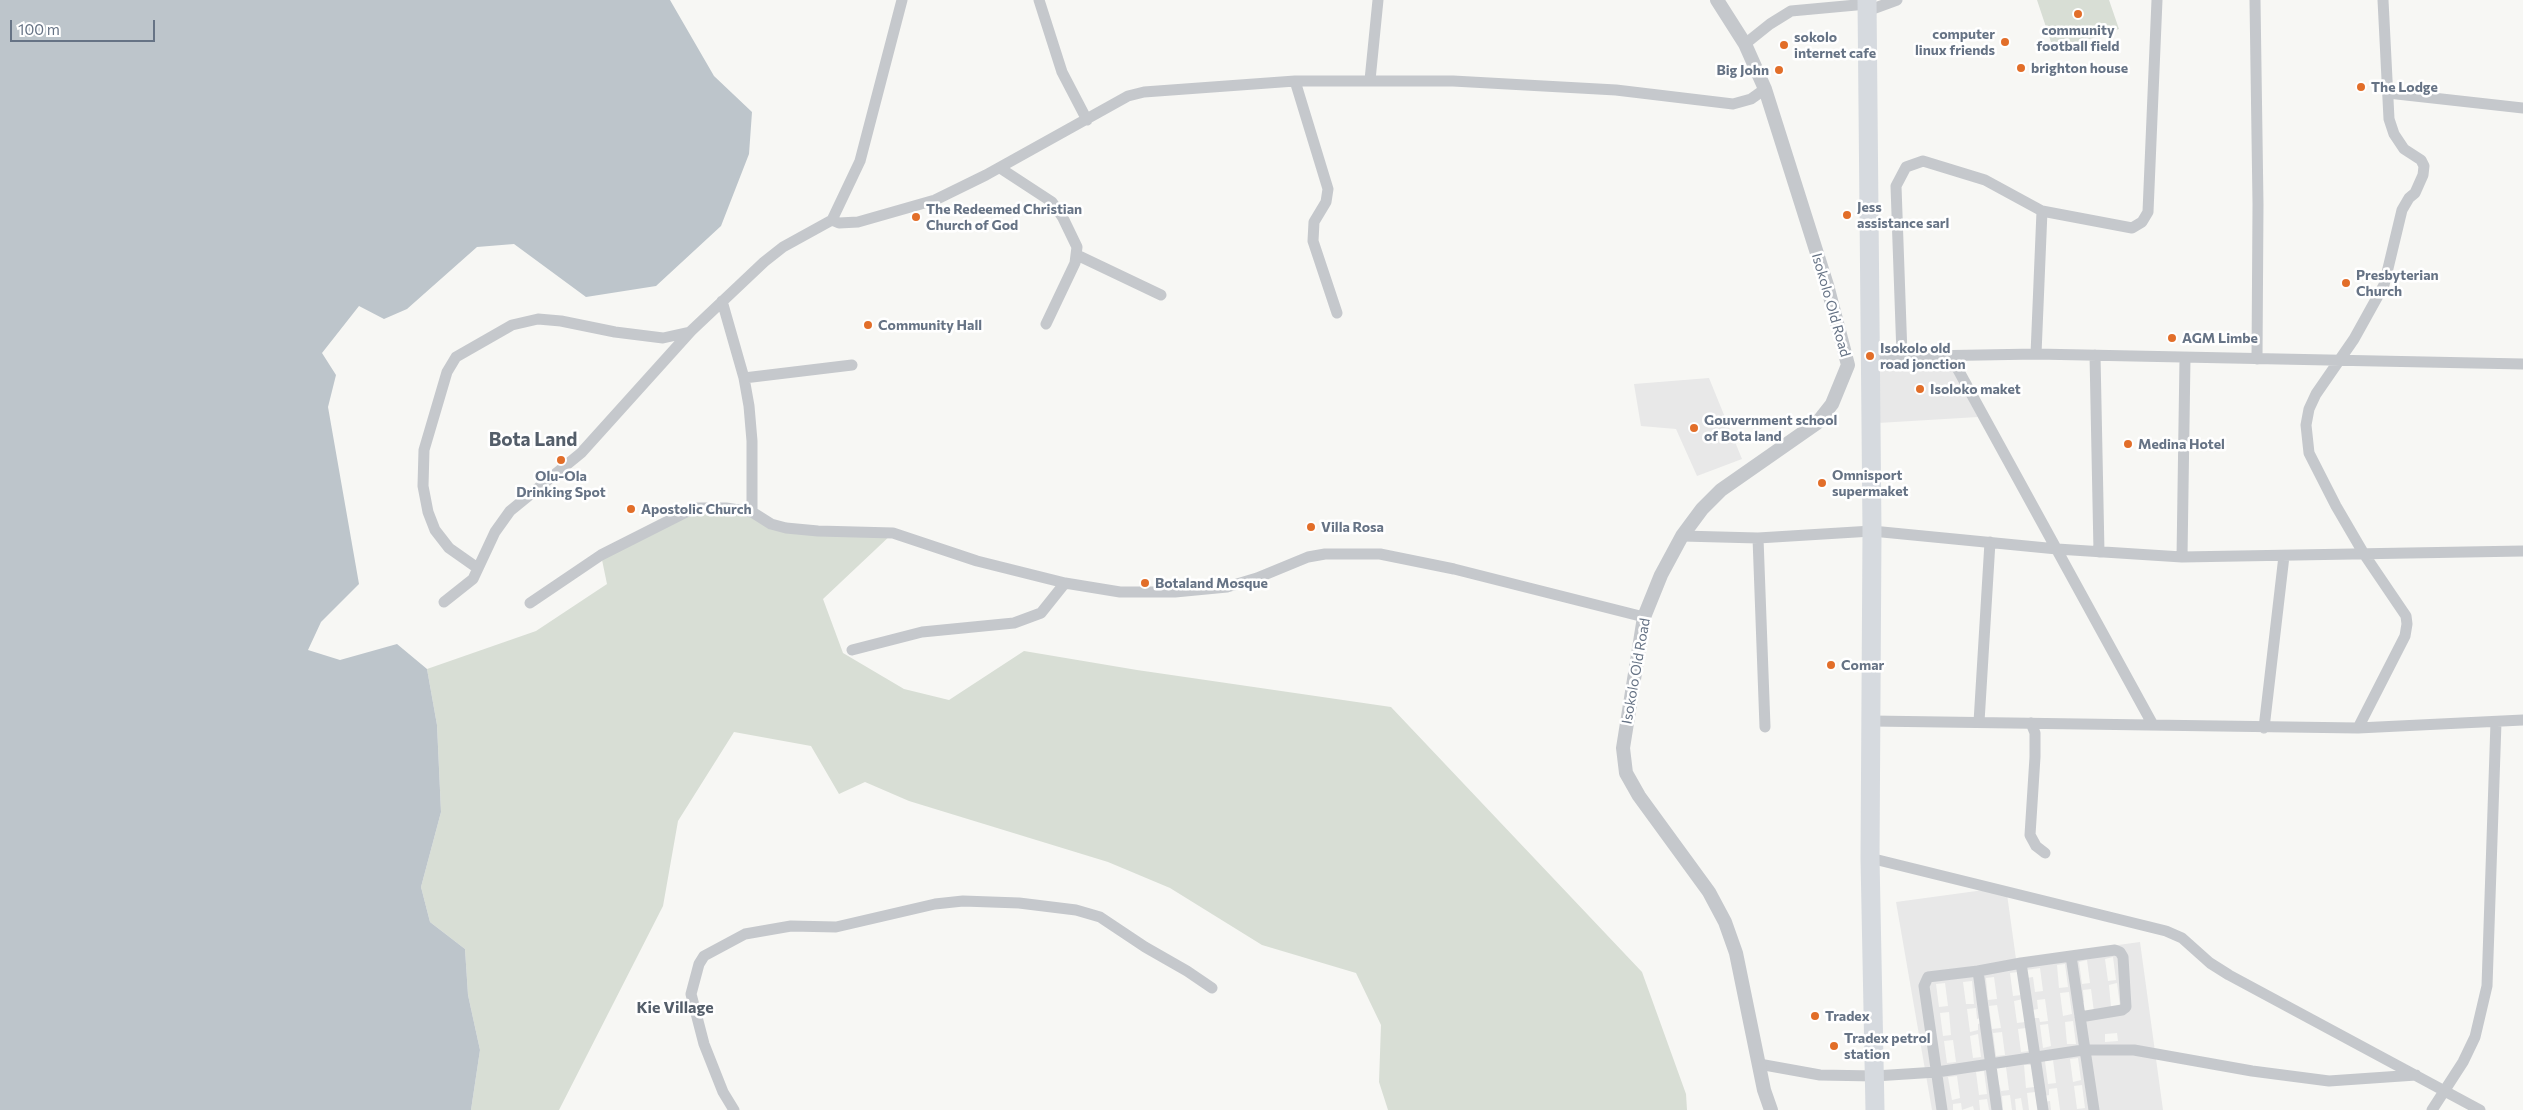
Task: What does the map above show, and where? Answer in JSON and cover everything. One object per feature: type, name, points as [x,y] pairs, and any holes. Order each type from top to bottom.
[{"type":"highway","points":[[1867,5],[1872,530],[1870,858],[1875,1110]]},
{"type":"street","points":[[444,602],[473,579],[476,568],[495,532],[510,511],[522,498],[580,453],[691,331],[783,247],[832,220],[860,162],[902,0]]},
{"type":"street","points":[[1039,0],[1062,72],[1087,120]]},
{"type":"street","points":[[1370,80],[1378,0]]},
{"type":"street","name":"Isokolo Old Road","points":[[1717,0],[1745,44],[1765,89],[1827,285],[1848,365],[1832,404],[1817,423],[1721,490],[1702,509],[1682,536],[1661,575],[1644,617],[1623,748],[1626,773],[1639,796],[1709,892],[1725,922],[1736,953],[1758,1064],[1771,1110]]},
{"type":"street","points":[[1745,44],[1770,24],[1791,11],[1867,5],[1897,0]]},
{"type":"street","points":[[1902,355],[1896,186],[1906,167],[1923,161],[1985,180],[2042,211],[2132,228],[2142,222],[2148,212],[2157,0]]},
{"type":"street","points":[[2254,0],[2258,204],[2256,359]]},
{"type":"street","points":[[2358,728],[2405,636],[2407,624],[2402,607],[2364,554],[2336,506],[2309,453],[2306,442],[2309,409],[2316,394],[2340,360],[2384,285],[2402,210],[2409,198],[2415,193],[2423,175],[2424,166],[2421,160],[2404,149],[2394,134],[2389,119],[2383,0]]},
{"type":"street","points":[[832,220],[839,223],[858,222],[935,200],[1000,168],[1128,96],[1144,92],[1295,80],[1453,81],[1578,88],[1733,104],[1752,99],[1765,89]]},
{"type":"street","points":[[1295,80],[1328,189],[1326,202],[1314,222],[1313,242],[1338,313]]},
{"type":"street","points":[[2388,93],[2523,108]]},
{"type":"street","points":[[1000,168],[1052,202],[1074,239],[1077,255],[1046,324]]},
{"type":"street","points":[[2036,354],[2042,211]]},
{"type":"street","points":[[1077,255],[1161,296]]},
{"type":"street","points":[[722,301],[744,378],[752,442],[752,512]]},
{"type":"street","points":[[476,568],[449,548],[435,530],[428,512],[423,486],[424,450],[446,372],[456,357],[512,325],[538,319],[561,321],[615,332],[662,338],[691,331]]},
{"type":"street","points":[[1848,365],[1870,363],[1902,355],[2036,354],[2523,364]]},
{"type":"street","points":[[1950,355],[2153,725]]},
{"type":"street","points":[[2095,355],[2098,552]]},
{"type":"street","points":[[2182,557],[2185,358]]},
{"type":"street","points":[[744,378],[852,365]]},
{"type":"street","points":[[530,603],[601,555],[694,508],[726,508],[752,512],[771,524],[786,528],[893,533],[976,561],[1066,583],[1120,592],[1199,590],[1241,584],[1308,557],[1325,554],[1380,554],[1454,569],[1644,617]]},
{"type":"street","points":[[1682,536],[1758,538],[1872,530],[2057,549],[2182,557],[2523,551]]},
{"type":"street","points":[[1758,538],[1765,727]]},
{"type":"street","points":[[1979,722],[1990,542]]},
{"type":"street","points":[[2264,728],[2284,556]]},
{"type":"street","points":[[852,650],[922,632],[1014,623],[1041,613],[1066,583]]},
{"type":"street","points":[[1872,721],[2358,728],[2523,720]]},
{"type":"street","points":[[2030,722],[2035,733],[2030,834],[2036,846],[2045,853]]},
{"type":"street","points":[[2432,1110],[2463,1062],[2475,1037],[2486,986],[2496,722]]},
{"type":"street","points":[[1870,858],[2166,931],[2182,938],[2210,963],[2229,975],[2480,1110]]},
{"type":"street","points":[[734,1110],[723,1092],[704,1044],[690,994],[699,964],[704,956],[744,934],[791,926],[836,927],[935,904],[963,900],[1019,903],[1076,910],[1100,917],[1212,988]]},
{"type":"street","points":[[1942,1110],[1924,986],[1928,977],[2115,950],[2120,952],[2123,958],[2126,1007],[2122,1010],[2080,1017]]},
{"type":"street","points":[[2071,956],[2094,1110]]},
{"type":"street","points":[[2021,963],[2043,1110]]},
{"type":"street","points":[[1978,971],[1997,1110]]},
{"type":"street","points":[[1758,1064],[1820,1075],[1875,1076],[1937,1072],[1991,1062],[2084,1050],[2134,1050],[2252,1071],[2329,1081],[2416,1075]]},
{"type":"shaded area","points":[[0,0],[670,0],[714,76],[752,112],[749,154],[721,226],[656,286],[586,297],[514,244],[477,247],[407,309],[384,319],[359,306],[322,353],[336,375],[328,407],[359,584],[321,622],[308,650],[340,660],[397,644],[427,669],[437,725],[441,812],[421,887],[430,922],[465,949],[468,995],[480,1050],[471,1110],[0,1110]]},
{"type":"shaded area","name":"community football field","points":[[2037,0],[2109,0],[2119,29],[2054,51]]},
{"type":"shaded area","name":"Isoloko maket","points":[[1948,360],[1978,417],[1878,423],[1877,361]]},
{"type":"shaded area","name":"Gouvernment school of Bota land","points":[[1709,378],[1742,459],[1697,476],[1676,429],[1641,426],[1634,384]]},
{"type":"shaded area","points":[[694,508],[766,519],[776,526],[893,533],[823,599],[843,653],[904,689],[949,700],[1024,651],[1137,670],[1391,707],[1642,972],[1686,1094],[1687,1110],[1388,1110],[1379,1082],[1381,1025],[1356,973],[1262,945],[1170,888],[1108,862],[909,801],[865,782],[839,794],[811,746],[734,732],[678,821],[663,906],[559,1110],[471,1110],[480,1050],[468,995],[465,949],[430,922],[421,887],[441,812],[437,725],[427,669],[536,631],[607,584],[601,555]]},
{"type":"shaded area","points":[[2006,887],[2016,959],[2140,942],[2163,1110],[2060,1110],[2057,1088],[2049,1089],[2049,1095],[2044,1096],[2044,1102],[2050,1101],[2051,1110],[2038,1110],[2035,1092],[2027,1093],[2029,1110],[2023,1110],[2021,1098],[2015,1099],[2016,1110],[2012,1110],[2010,1095],[2002,1096],[2003,1110],[1989,1110],[1987,1099],[1979,1100],[1980,1110],[1974,1110],[1973,1106],[1962,1110],[1961,1103],[1953,1104],[1953,1110],[1932,1110],[1896,902]],"holes":[[[2113,957],[2116,980],[2108,981],[2105,959]],[[2087,960],[2090,983],[2082,984],[2079,962]],[[2065,964],[2068,987],[2059,988],[2057,965]],[[2040,968],[2043,991],[2035,992],[2033,977],[2027,978],[2026,970]],[[2018,972],[2021,995],[2013,996],[2010,973]],[[1994,977],[1997,999],[1988,1000],[1986,978]],[[1972,981],[1974,1004],[1966,1004],[1963,982]],[[1945,983],[1948,1006],[1939,1007],[1936,984]],[[2117,983],[2120,1006],[2111,1007],[2109,985]],[[2091,989],[2094,1012],[2085,1013],[2080,1003],[2084,1002],[2083,990]],[[2069,992],[2072,1014],[2063,1016],[2060,993]],[[2023,999],[2025,1022],[2017,1023],[2014,1001]],[[2045,999],[2048,1021],[2040,1022],[2039,1018],[2033,1018],[2032,1010],[2038,1009],[2037,1000]],[[1997,1005],[2001,1028],[1992,1029],[1989,1006]],[[1976,1008],[1977,1019],[1981,1018],[1981,1023],[1978,1024],[1978,1030],[1970,1032],[1967,1009]],[[1949,1012],[1951,1035],[1943,1036],[1940,1013]],[[2073,1021],[2076,1044],[2067,1044],[2065,1022]],[[2048,1024],[2051,1046],[2043,1048],[2040,1025]],[[2026,1028],[2029,1051],[2021,1052],[2018,1029]],[[2002,1032],[2005,1055],[1996,1056],[1993,1033]],[[2117,1033],[2118,1041],[2105,1042],[2105,1034]],[[1978,1034],[1981,1057],[1973,1058],[1970,1036]],[[1953,1040],[1956,1062],[1947,1063],[1944,1041]],[[2078,1058],[2081,1080],[2073,1082],[2070,1059]],[[2053,1060],[2056,1083],[2048,1084],[2045,1061]],[[2024,1065],[2032,1065],[2034,1087],[2026,1088]],[[2006,1067],[2009,1090],[2001,1091],[1995,1068]],[[1984,1071],[1987,1094],[1979,1095],[1976,1072]],[[1957,1076],[1960,1098],[1952,1100],[1948,1077]],[[2082,1085],[2085,1108],[2077,1109],[2074,1086]]]},
{"type":"place","name":"community football field","points":[[2078,14]]},
{"type":"place","name":"computer linux friends","points":[[2005,42]]},
{"type":"place","name":"sokolo internet cafe","points":[[1784,45]]},
{"type":"place","name":"brighton house","points":[[2021,68]]},
{"type":"place","name":"Big John","points":[[1779,70]]},
{"type":"place","name":"The Lodge","points":[[2361,87]]},
{"type":"place","name":"Jess assistance sarl","points":[[1847,215]]},
{"type":"place","name":"The Redeemed Christian Church of God","points":[[916,217]]},
{"type":"place","name":"Presbyterian Church","points":[[2346,283]]},
{"type":"place","name":"Community Hall","points":[[868,325]]},
{"type":"place","name":"AGM Limbe","points":[[2172,338]]},
{"type":"place","name":"Isokolo old road jonction","points":[[1870,356]]},
{"type":"place","name":"Isoloko maket","points":[[1920,389]]},
{"type":"place","name":"Gouvernment school of Bota land","points":[[1694,428]]},
{"type":"place","name":"Medina Hotel","points":[[2128,444]]},
{"type":"place","name":"Olu-Ola Drinking Spot","points":[[561,460]]},
{"type":"place","name":"Omnisport supermaket","points":[[1822,483]]},
{"type":"place","name":"Apostolic Church","points":[[631,509]]},
{"type":"place","name":"Villa Rosa","points":[[1311,527]]},
{"type":"place","name":"Botaland Mosque","points":[[1145,583]]},
{"type":"place","name":"Comar","points":[[1831,665]]},
{"type":"place","name":"Tradex","points":[[1815,1016]]},
{"type":"place","name":"Tradex petrol station","points":[[1834,1046]]},
{"type":"district","name":"Bota Land","points":[[533,440]]},
{"type":"district","name":"Kie Village","points":[[675,1008]]}]
